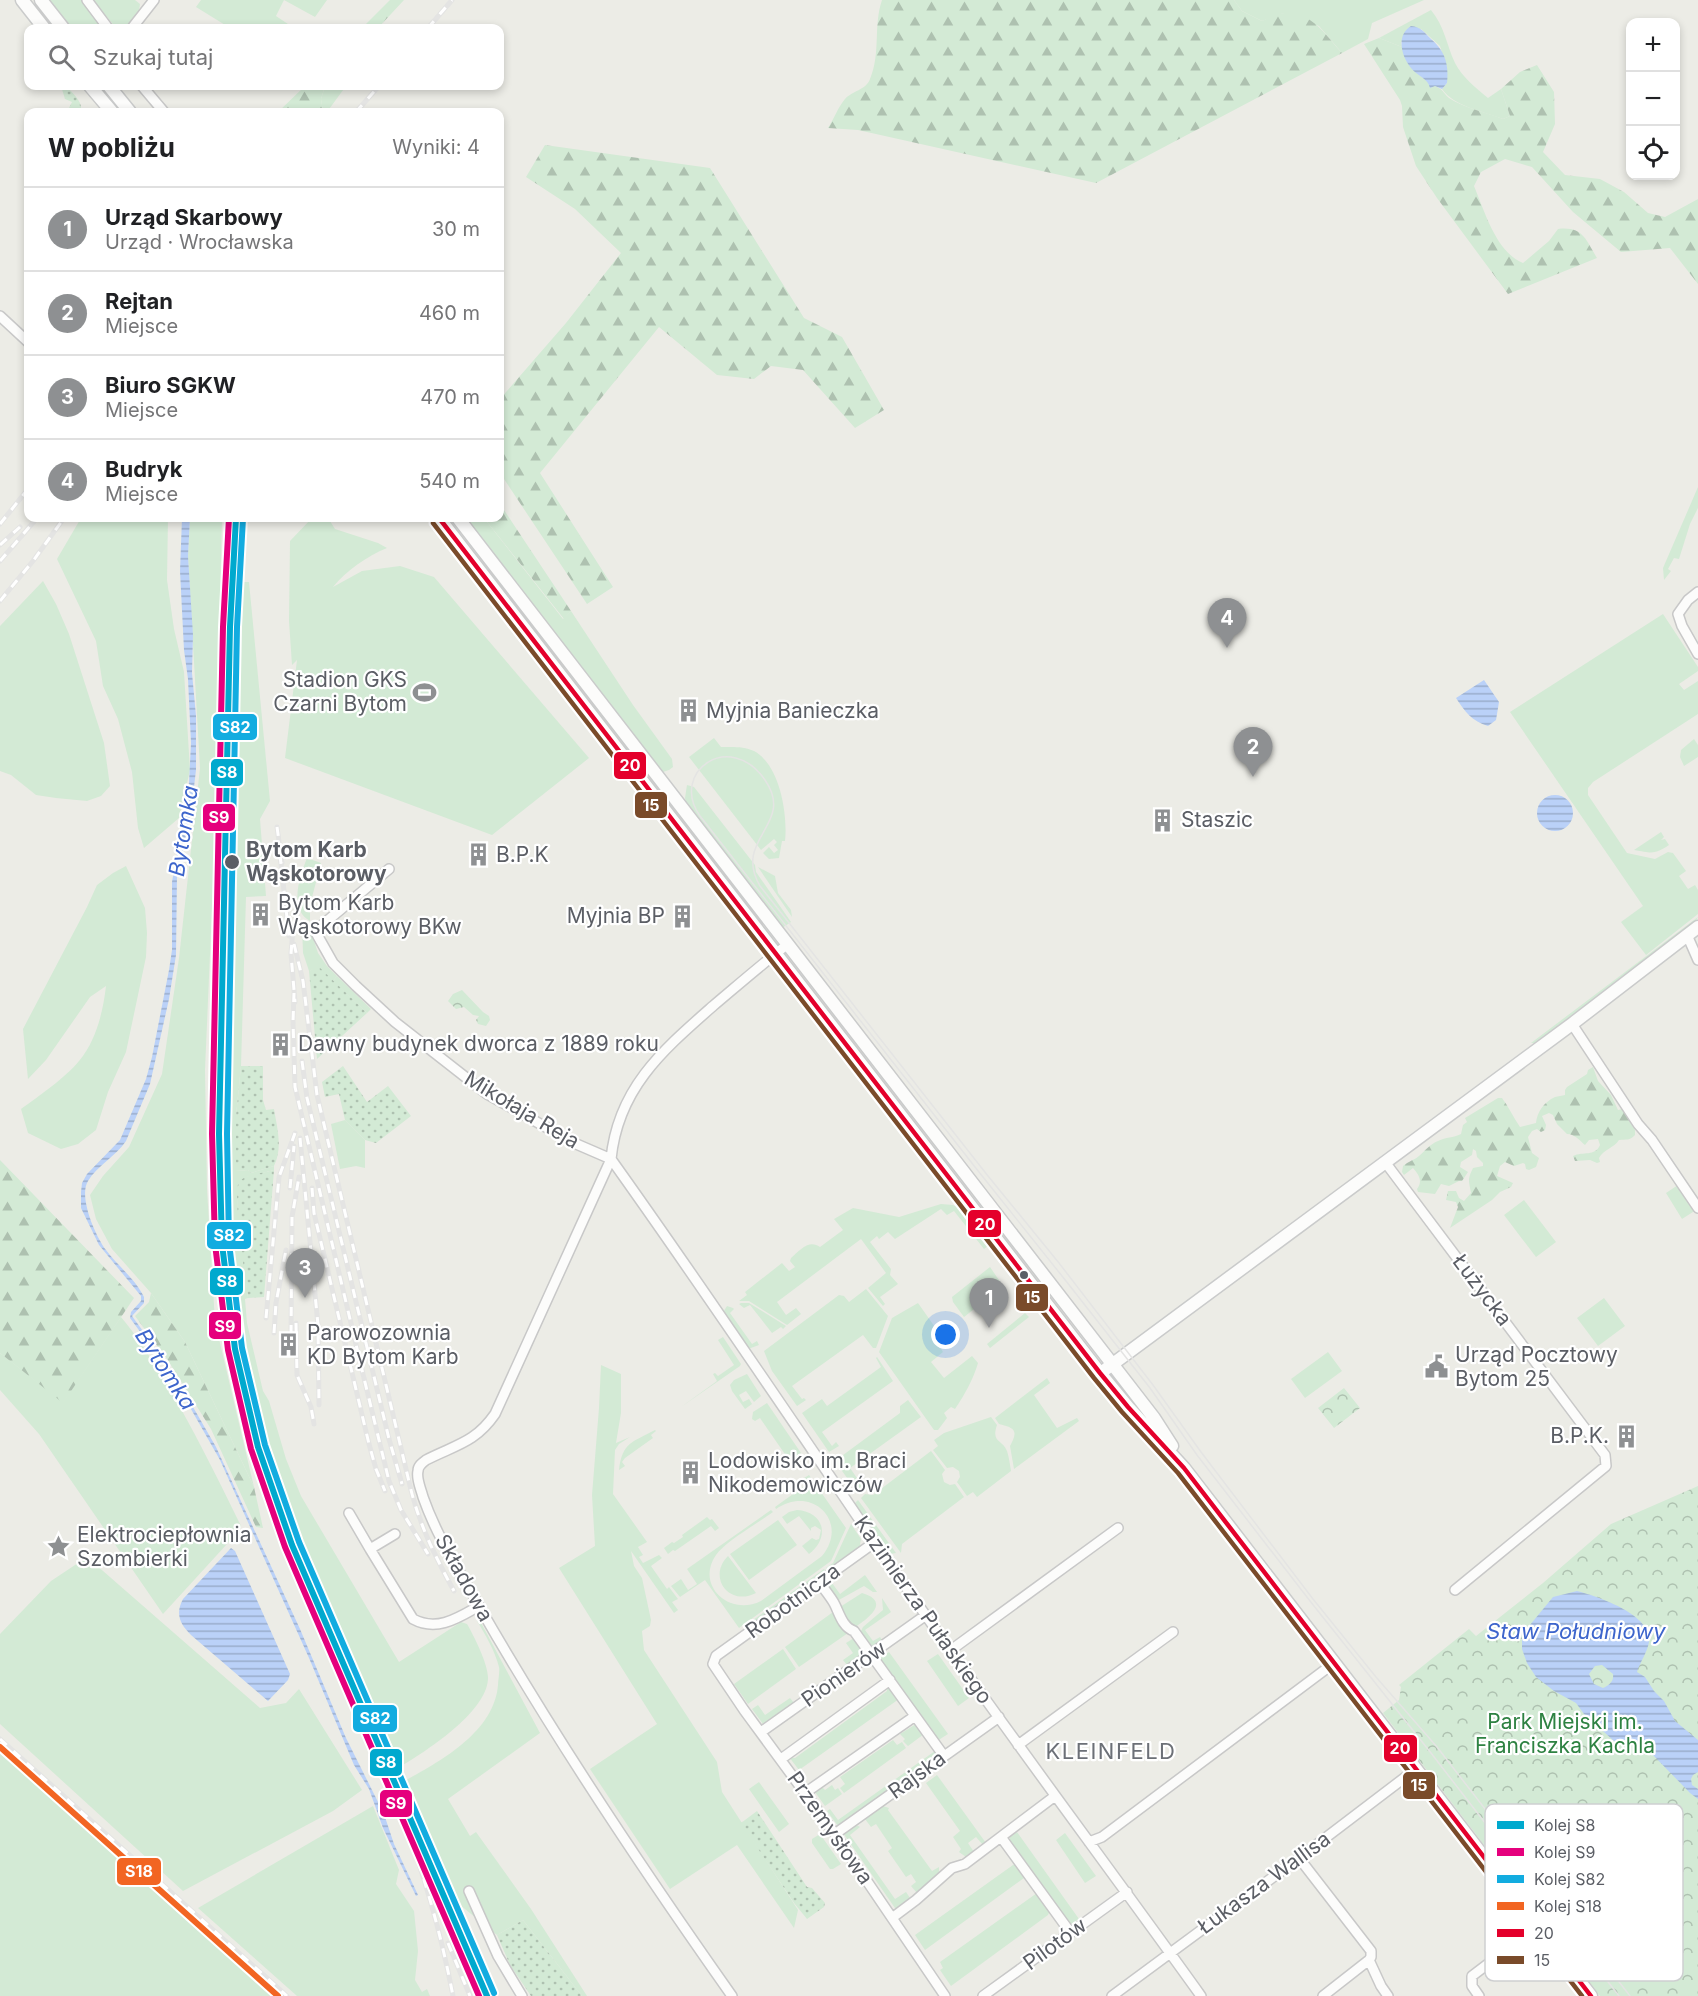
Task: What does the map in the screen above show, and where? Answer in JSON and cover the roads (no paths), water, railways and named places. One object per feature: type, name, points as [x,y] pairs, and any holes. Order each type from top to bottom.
[{"type":"main road","points":[[22,0],[41,24]]},
{"type":"main road","points":[[40,0],[60,24]]},
{"type":"main road","points":[[94,90],[109,108]]},
{"type":"main road","points":[[112,90],[127,108]]},
{"type":"main road","points":[[442,522],[1100,1373],[1184,1468],[1485,1858]]},
{"type":"main road","points":[[461,522],[1154,1418],[1184,1468]]},
{"type":"main road","points":[[1100,1373],[1572,1024],[1698,927]]},
{"type":"main road","points":[[1579,1981],[1591,1996]]},
{"type":"street","points":[[87,0],[105,24]]},
{"type":"street","points":[[135,24],[154,0]]},
{"type":"street","points":[[145,90],[161,108]]},
{"type":"street","points":[[0,316],[24,338]]},
{"type":"street","points":[[1698,592],[1688,600],[1678,614],[1698,654]]},
{"type":"street","name":"Mikołaja Reja","points":[[389,870],[315,931],[333,963],[395,1022],[487,1094],[574,1143],[611,1159],[617,1127],[630,1095],[653,1063],[667,1047],[788,944]]},
{"type":"street","points":[[1687,935],[1698,960]]},
{"type":"street","points":[[1572,1024],[1638,1124],[1652,1140],[1698,1208]]},
{"type":"street","name":"Kazimierza Pułaskiego","points":[[611,1159],[951,1650],[1201,1996]]},
{"type":"street","name":"Składowa","points":[[611,1159],[495,1413],[482,1430],[471,1439],[426,1460],[417,1470],[419,1484],[445,1548],[495,1636],[678,1919],[732,1996]]},
{"type":"street","name":"Łużycka","points":[[1385,1162],[1605,1455],[1606,1466],[1455,1590]]},
{"type":"street","points":[[349,1513],[406,1610],[417,1622],[450,1623],[479,1606]]},
{"type":"street","points":[[951,1650],[1118,1528]]},
{"type":"street","points":[[370,1549],[395,1534]]},
{"type":"street","name":"Robotnicza","points":[[713,1662],[716,1656],[875,1542]]},
{"type":"street","points":[[819,1582],[836,1606],[836,1611],[849,1629],[854,1631],[944,1756]]},
{"type":"street","name":"Pionierów","points":[[761,1732],[927,1615]]},
{"type":"street","points":[[1018,1745],[1173,1632]]},
{"type":"street","points":[[1089,1842],[1102,1837],[1121,1823],[1326,1669],[1333,1660]]},
{"type":"street","name":"Przemysłowa","points":[[713,1662],[718,1673],[835,1834],[945,1996]]},
{"type":"street","points":[[781,1759],[890,1680]]},
{"type":"street","points":[[805,1793],[915,1716]]},
{"type":"street","name":"Rajska","points":[[835,1834],[999,1717]]},
{"type":"street","name":"Łukasza Wallisa","points":[[1112,1996],[1299,1858],[1416,1768]]},
{"type":"street","points":[[892,1918],[952,1868],[965,1864],[1055,1796]]},
{"type":"street","points":[[1001,1837],[1070,1932]]},
{"type":"street","points":[[1299,1858],[1371,1951],[1369,1960],[1323,1996]]},
{"type":"street","points":[[470,1891],[498,1956],[522,1996]]},
{"type":"street","name":"Pilotów","points":[[983,1996],[1127,1892]]},
{"type":"street","points":[[1369,1960],[1388,1996]]},
{"type":"street","points":[[1479,1996],[1472,1986],[1472,1976],[1485,1966]]},
{"type":"water","points":[[1411,26],[1422,30],[1443,53],[1447,64],[1447,83],[1442,89],[1435,86],[1430,88],[1427,82],[1413,71],[1405,58],[1402,40],[1406,30]]},
{"type":"water","name":"Bytomka","points":[[182,522],[190,522],[188,556],[193,635],[192,673],[196,716],[196,770],[191,812],[177,875],[176,955],[169,999],[150,1084],[126,1141],[88,1181],[85,1197],[93,1227],[102,1244],[144,1297],[144,1303],[132,1316],[174,1374],[216,1447],[300,1629],[346,1738],[384,1814],[394,1844],[418,1895],[416,1896],[383,1828],[369,1789],[354,1765],[309,1658],[220,1460],[171,1374],[130,1318],[131,1312],[141,1301],[141,1296],[99,1245],[81,1208],[82,1183],[87,1174],[120,1140],[146,1079],[169,970],[172,950],[172,882],[189,783],[191,743],[180,571]]},
{"type":"water","points":[[1484,680],[1499,702],[1496,720],[1488,726],[1469,715],[1456,698]]},
{"type":"water","points":[[1555,795],[1568,800],[1573,813],[1568,826],[1555,831],[1542,826],[1537,813],[1542,800]]},
{"type":"water","points":[[231,1548],[235,1551],[290,1674],[288,1680],[268,1701],[191,1635],[184,1627],[179,1614],[183,1599]]},
{"type":"water","name":"Staw Południowy","points":[[1577,1591],[1610,1602],[1642,1623],[1648,1632],[1649,1642],[1637,1672],[1645,1677],[1664,1701],[1675,1721],[1698,1740],[1698,1772],[1691,1779],[1692,1785],[1698,1789],[1698,1799],[1634,1740],[1614,1741],[1584,1714],[1576,1703],[1554,1691],[1536,1677],[1527,1663],[1522,1649],[1522,1639],[1525,1631],[1553,1597]],"holes":[[[1602,1665],[1613,1674],[1611,1682],[1603,1688],[1594,1684],[1589,1674],[1595,1666]]]},
{"type":"tram line","points":[[1485,1809],[1437,1747],[1376,1677],[1313,1599],[1059,1263],[760,886],[753,870],[753,856],[757,843],[770,821],[773,809],[773,796],[765,780],[751,765],[736,758],[721,757],[708,762],[698,772],[692,785],[692,800],[700,816],[1150,1388],[1197,1455],[1485,1823]]},
{"type":"tram line","points":[[1607,1981],[1619,1996]]},
{"type":"tram line","points":[[1618,1981],[1630,1996]]},
{"type":"railway","points":[[431,24],[452,0]]},
{"type":"railway","points":[[360,108],[375,90]]},
{"type":"railway","points":[[0,524],[24,494]]},
{"type":"railway","points":[[0,561],[34,522]]},
{"type":"railway","points":[[0,601],[61,522]]},
{"type":"railway","points":[[0,545],[20,527]]},
{"type":"railway","points":[[277,827],[282,863]]},
{"type":"railway","points":[[280,855],[289,936]]},
{"type":"railway","points":[[293,927],[291,954],[295,1002]]},
{"type":"railway","points":[[294,944],[303,981],[317,1095],[411,1490],[429,1542],[454,1591]]},
{"type":"railway","points":[[294,993],[295,1087],[363,1374],[389,1481],[401,1510],[428,1554]]},
{"type":"railway","points":[[302,1061],[307,1098],[389,1439],[402,1484]]},
{"type":"railway","points":[[266,1318],[279,1177],[295,1133]]},
{"type":"railway","points":[[300,1138],[318,1325],[319,1405]]},
{"type":"railway","points":[[290,1188],[294,1146]]},
{"type":"railway","points":[[291,1334],[292,1217],[299,1177]]},
{"type":"railway","points":[[312,1188],[314,1213],[369,1444],[385,1491]]},
{"type":"railway","points":[[274,1333],[276,1303],[286,1250]]},
{"type":"railway","points":[[296,1323],[297,1375],[311,1407],[314,1424]]},
{"type":"railway","points":[[0,1739],[287,1996]]},
{"type":"railway","points":[[400,1811],[431,1902],[453,1996]]},
{"type":"railway","points":[[432,1853],[493,1996]]},
{"type":"railway","points":[[448,1943],[470,1996]]},
{"type":"rail line","name":"S9","points":[[229,522],[223,627],[212,1134],[215,1244],[228,1350],[251,1449],[285,1547],[479,1996]]},
{"type":"rail line","name":"S8","points":[[236,522],[230,627],[219,1134],[222,1244],[235,1349],[258,1447],[292,1545],[487,1996]]},
{"type":"rail line","name":"S82","points":[[243,522],[237,627],[227,1134],[229,1243],[242,1348],[265,1445],[299,1542],[494,1993]]},
{"type":"rail line","name":"S18","points":[[0,1747],[278,1996]]},
{"type":"place","name":"Budryk","points":[[1227,648]]},
{"type":"place","name":"Stadion GKS Czarni Bytom","points":[[425,692]]},
{"type":"place","name":"Myjnia Banieczka","points":[[688,711]]},
{"type":"place","name":"Rejtan","points":[[1253,777]]},
{"type":"place","name":"Staszic","points":[[1163,820]]},
{"type":"place","name":"B.P.K","points":[[478,855]]},
{"type":"place","name":"Bytom Karb Wąskotorowy","points":[[232,862]]},
{"type":"place","name":"Bytom Karb Wąskotorowy BKw","points":[[260,915]]},
{"type":"place","name":"Myjnia BP","points":[[683,916]]},
{"type":"place","name":"Dawny budynek dworca z 1889 roku","points":[[280,1044]]},
{"type":"place","name":"Biuro SGKW","points":[[305,1298]]},
{"type":"place","name":"Urząd Skarbowy","points":[[989,1328]]},
{"type":"place","name":"Parowozownia KD Bytom Karb","points":[[289,1345]]},
{"type":"place","name":"Urząd Pocztowy Bytom 25","points":[[1437,1367]]},
{"type":"place","name":"B.P.K.","points":[[1627,1436]]},
{"type":"place","name":"Lodowisko im. Braci Nikodemowiczów","points":[[690,1473]]},
{"type":"place","name":"Elektrociepłownia Szombierki","points":[[59,1547]]},
{"type":"district","name":"KLEINFELD","points":[[1111,1751]]},
{"type":"park label","name":"Park Miejski im. Franciszka Kachla","points":[[1565,1734]]}]
